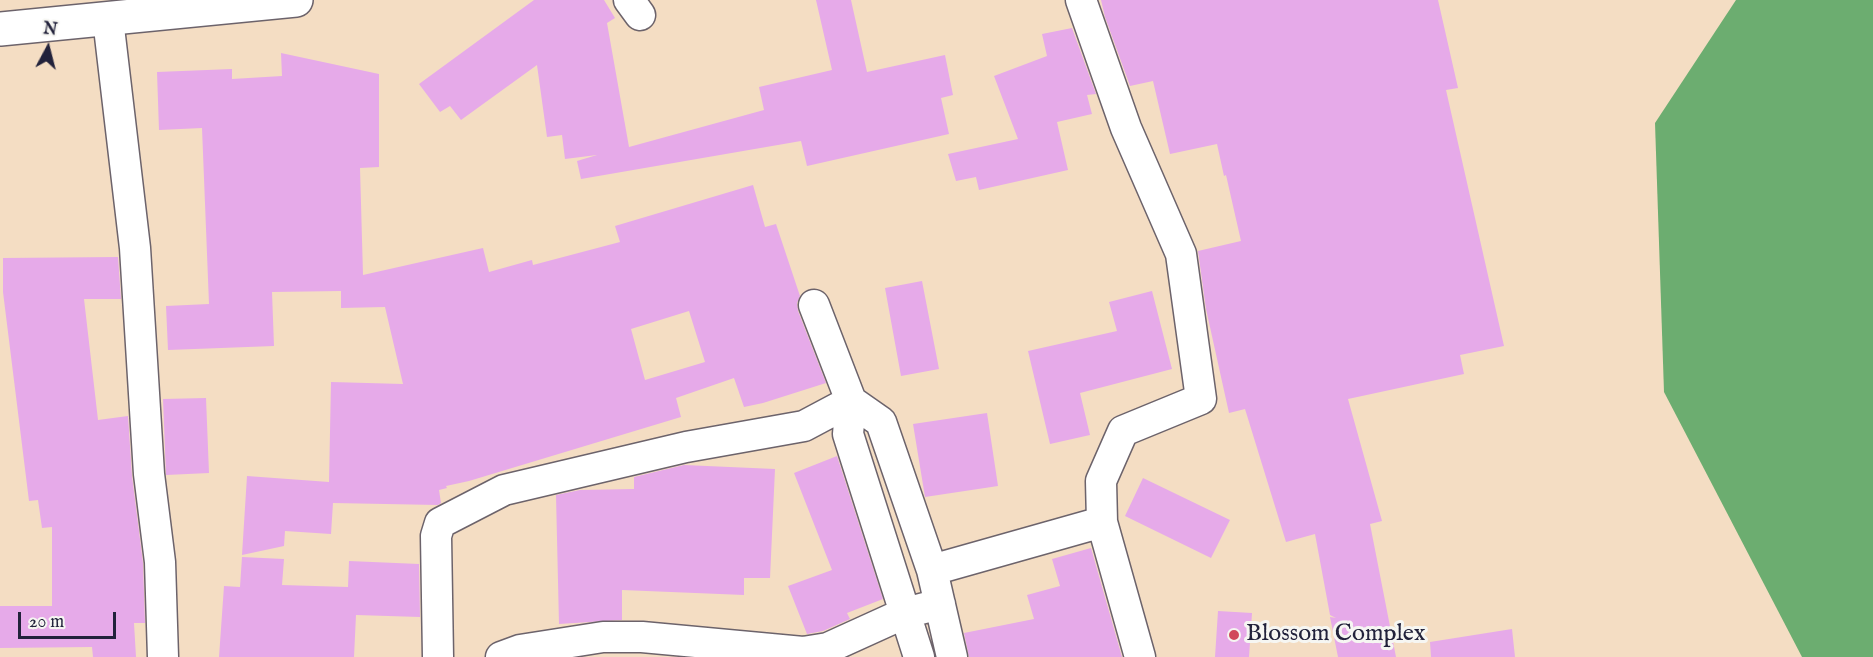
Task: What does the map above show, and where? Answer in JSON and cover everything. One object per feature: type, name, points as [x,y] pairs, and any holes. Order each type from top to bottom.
[{"type":"street","points":[[0,29],[296,0]]},
{"type":"street","points":[[1081,0],[1126,128],[1181,254],[1201,399],[1123,431],[1101,481],[1102,522],[1140,657]]},
{"type":"street","points":[[108,19],[135,248],[149,474],[160,562],[163,657]]},
{"type":"street","points":[[814,305],[851,401],[848,434],[919,657]]},
{"type":"street","points":[[851,401],[881,422],[932,570],[952,657]]},
{"type":"street","points":[[438,657],[436,536],[440,523],[504,490],[686,447],[804,426],[851,401]]},
{"type":"street","points":[[932,570],[1102,522]]},
{"type":"street","points":[[501,657],[519,650],[603,637],[642,637],[802,652],[828,648],[905,613],[940,604]]},
{"type":"green space","points":[[1736,0],[1873,0],[1873,657],[1802,657],[1664,392],[1655,123]]},
{"type":"building","points":[[534,0],[604,0],[615,18],[607,23],[629,147],[764,110],[759,87],[832,70],[816,0],[851,0],[867,72],[945,55],[953,95],[941,98],[949,134],[807,166],[801,141],[581,179],[577,161],[597,155],[565,159],[562,135],[547,137],[537,65],[461,120],[450,106],[440,112],[419,84]]},
{"type":"building","points":[[1101,0],[1438,0],[1458,88],[1446,90],[1504,346],[1460,355],[1464,374],[1348,399],[1382,521],[1370,524],[1396,657],[1338,657],[1330,617],[1336,618],[1330,615],[1315,534],[1286,542],[1245,409],[1229,413],[1206,309],[1198,251],[1241,241],[1217,144],[1170,154],[1153,81],[1130,86]]},
{"type":"building","points":[[1072,28],[1096,94],[1087,95],[1092,114],[1057,122],[1068,170],[979,190],[976,177],[956,181],[948,154],[1018,139],[994,76],[1047,56],[1042,34]]},
{"type":"building","points":[[281,53],[379,74],[379,167],[360,168],[363,275],[483,248],[489,272],[532,260],[533,265],[620,242],[615,226],[753,185],[765,227],[776,224],[800,296],[797,303],[798,311],[826,383],[744,407],[734,378],[676,398],[681,417],[446,486],[447,488],[439,490],[441,503],[438,505],[333,503],[331,534],[285,531],[284,546],[242,555],[247,476],[329,482],[331,382],[403,384],[385,307],[341,308],[341,291],[272,292],[274,346],[168,350],[166,306],[209,304],[202,128],[159,130],[157,72],[232,69],[232,79],[282,76]],"holes":[[[689,311],[705,362],[645,380],[631,329]]]},
{"type":"building","points":[[118,257],[121,299],[84,299],[98,420],[128,416],[132,476],[143,563],[145,623],[134,623],[136,657],[93,657],[92,647],[0,648],[0,606],[52,606],[52,527],[42,528],[38,500],[29,501],[3,292],[3,258]]},
{"type":"building","points":[[922,281],[939,369],[901,376],[885,288]]},
{"type":"building","points":[[1152,291],[1172,369],[1080,393],[1090,435],[1050,444],[1028,351],[1117,331],[1109,302]]},
{"type":"building","points":[[206,398],[209,473],[166,475],[163,399]]},
{"type":"building","points":[[987,413],[998,486],[925,497],[913,424]]},
{"type":"building","points":[[837,456],[883,599],[847,613],[850,619],[823,631],[807,634],[788,586],[832,570],[794,473]]},
{"type":"building","points":[[684,465],[775,469],[770,578],[744,578],[744,595],[622,590],[622,620],[559,624],[556,495],[580,490],[634,489],[634,477]]},
{"type":"building","points":[[1143,478],[1230,520],[1211,558],[1125,516]]},
{"type":"building","points":[[1091,548],[1122,657],[969,657],[964,633],[1034,619],[1027,595],[1060,586],[1052,559]]},
{"type":"building","points":[[242,557],[284,559],[282,585],[348,587],[349,561],[419,564],[420,617],[356,615],[354,657],[219,657],[224,586],[240,587]]},
{"type":"building","name":"Blossom Complex","points":[[1218,611],[1252,613],[1249,657],[1215,657]]},
{"type":"building","points":[[1512,629],[1515,657],[1431,657],[1430,642]]},
{"type":"place","name":"Blossom Complex","points":[[1234,635]]}]
